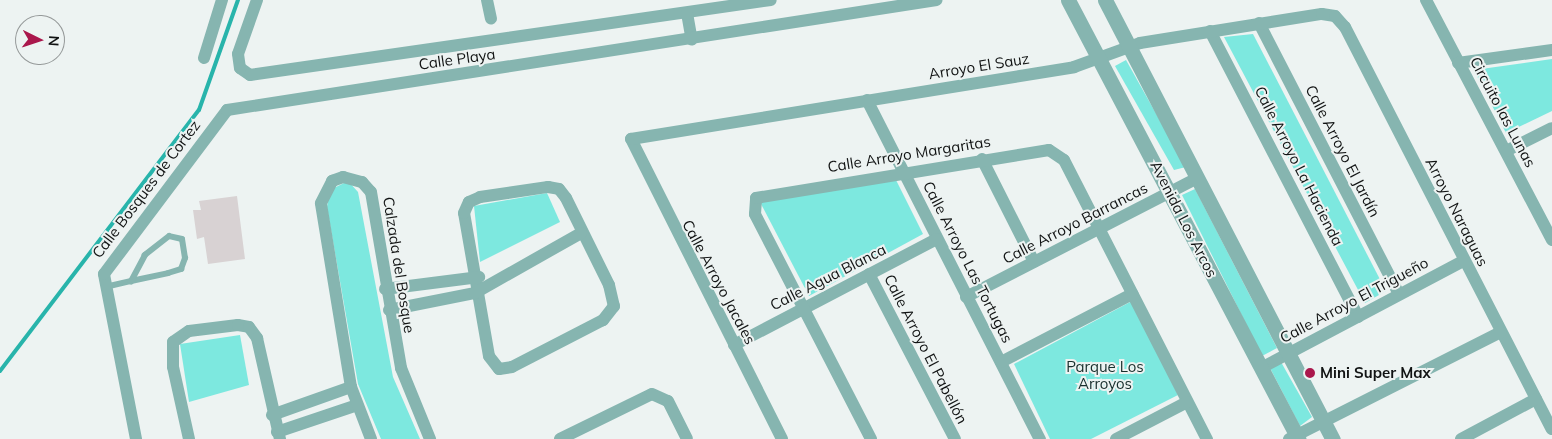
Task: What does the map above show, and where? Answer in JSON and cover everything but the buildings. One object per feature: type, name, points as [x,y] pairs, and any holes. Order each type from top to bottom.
[{"type":"street","points":[[204,58],[222,0]]},
{"type":"street","name":"Calle Playa","points":[[257,0],[238,54],[240,68],[250,74],[268,73],[771,0]]},
{"type":"street","points":[[487,0],[491,19]]},
{"type":"street","name":"Calle Playa","points":[[227,110],[692,40],[938,0]]},
{"type":"street","name":"Avenida Los Arcos","points":[[1068,0],[1261,368],[1294,438]]},
{"type":"street","name":"Avenida Los Arcos","points":[[1105,0],[1333,439]]},
{"type":"street","name":"Circuito las Lunas","points":[[1426,0],[1550,233]]},
{"type":"street","points":[[687,13],[692,40]]},
{"type":"street","name":"Arroyo El Sauz","points":[[630,139],[1100,60],[1130,46],[1258,23],[1330,14]]},
{"type":"street","name":"Arroyo Naraguas","points":[[1330,14],[1345,27],[1463,262],[1552,429]]},
{"type":"street","name":"Calle Arroyo El Jardín","points":[[1258,23],[1398,294]]},
{"type":"street","name":"Calle Arroyo La Hacienda","points":[[1210,31],[1358,316]]},
{"type":"street","points":[[1458,63],[1552,50]]},
{"type":"street","name":"Calle Arroyo Las Tortugas","points":[[867,100],[1040,439]]},
{"type":"street","name":"Calle Bosques de Cortez","points":[[136,439],[104,287],[104,274],[227,110]]},
{"type":"street","points":[[1506,151],[1552,128]]},
{"type":"street","name":"Calle Arroyo Jacales","points":[[630,139],[782,439]]},
{"type":"street","name":"Calle Arroyo Margaritas","points":[[871,439],[755,214],[756,198],[982,159],[1055,152],[1101,229],[1132,294],[1207,439]]},
{"type":"street","points":[[982,159],[1034,262]]},
{"type":"street","name":"Calzada del Bosque","points":[[371,439],[351,387],[320,203],[328,186],[338,178],[356,178],[371,192],[385,289],[404,377],[430,439]]},
{"type":"street","name":"Calle Arroyo Barrancas","points":[[966,297],[1198,178]]},
{"type":"street","points":[[554,187],[563,192],[581,233],[613,293],[614,306],[604,320],[512,367],[499,369],[489,356],[475,293],[464,220],[466,206],[474,199],[554,187]]},
{"type":"street","points":[[389,310],[475,293],[495,279],[581,233]]},
{"type":"street","name":"Calle Agua Blanca","points":[[734,344],[937,239]]},
{"type":"street","name":"Calle Arroyo El Trigueño","points":[[1261,368],[1398,294],[1463,262]]},
{"type":"street","name":"Calle Arroyo El Pabellón","points":[[869,274],[955,439]]},
{"type":"street","points":[[385,289],[472,276],[495,279]]},
{"type":"street","points":[[1001,362],[1132,294]]},
{"type":"street","points":[[189,439],[172,357],[173,342],[189,331],[249,327],[257,338],[272,414],[279,436],[357,405]]},
{"type":"street","points":[[1294,438],[1501,332]]},
{"type":"street","points":[[272,414],[351,387]]},
{"type":"street","points":[[560,439],[652,394],[668,401],[687,439]]},
{"type":"street","points":[[1468,437],[1536,399]]},
{"type":"street","points":[[1116,439],[1187,402]]},
{"type":"lane","points":[[104,287],[131,281],[183,267],[182,239],[170,236],[144,255],[131,281]]},
{"type":"green space","points":[[1253,34],[1386,291],[1365,303],[1224,37]]},
{"type":"green space","points":[[1552,59],[1552,111],[1506,133],[1474,70]]},
{"type":"green space","points":[[1126,60],[1186,167],[1174,170],[1115,66]]},
{"type":"green space","points":[[895,178],[923,234],[809,296],[760,202]]},
{"type":"green space","points":[[348,181],[358,192],[393,377],[420,439],[381,439],[358,384],[327,207],[330,190]]},
{"type":"green space","points":[[1195,189],[1277,348],[1262,356],[1182,195]]},
{"type":"green space","points":[[547,193],[560,222],[480,262],[474,206]]},
{"type":"green space","name":"Parque Los Arroyos","points":[[1132,301],[1178,395],[1091,439],[1050,439],[1014,364]]},
{"type":"green space","points":[[240,335],[249,385],[189,402],[180,344]]},
{"type":"green space","points":[[1281,362],[1312,417],[1300,426],[1270,368]]},
{"type":"waterway","points":[[0,371],[199,110],[238,0]]},
{"type":"place","name":"Mini Super Max","points":[[1310,373]]}]
